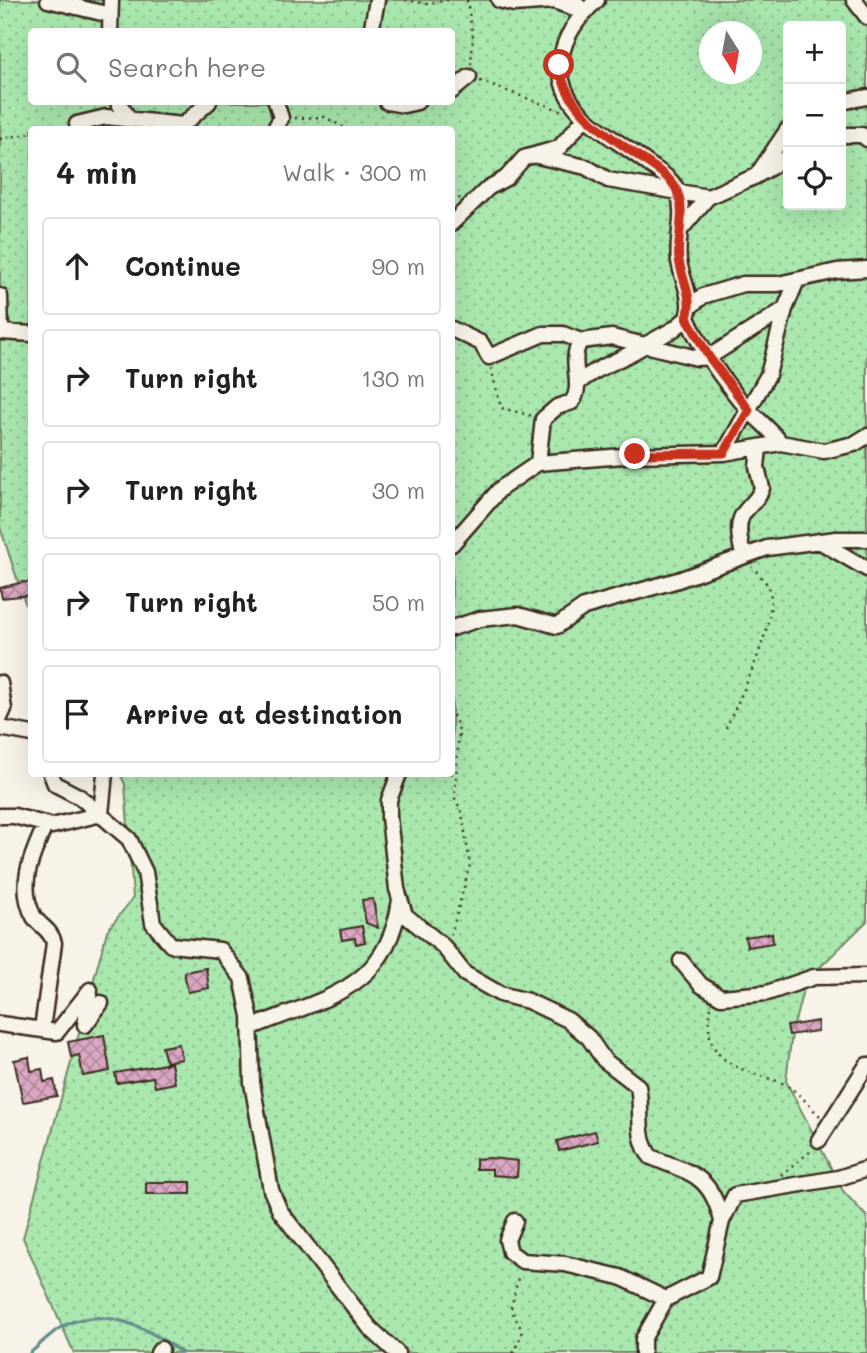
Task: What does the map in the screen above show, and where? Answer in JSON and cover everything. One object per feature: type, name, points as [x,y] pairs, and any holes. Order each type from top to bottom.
[{"type":"street","points":[[48,0],[111,7],[110,28]]},
{"type":"street","points":[[372,28],[377,0]]},
{"type":"street","points":[[499,0],[514,4],[554,1],[584,12]]},
{"type":"street","points":[[573,0],[584,12]]},
{"type":"street","points":[[597,0],[584,12],[566,38],[559,65],[569,96],[585,118],[664,174],[677,190],[682,228],[679,259],[689,312],[709,357],[749,410],[765,423],[781,443]]},
{"type":"street","points":[[854,0],[867,17]]},
{"type":"street","points":[[455,89],[470,77]]},
{"type":"street","points":[[846,101],[867,97]]},
{"type":"street","points":[[120,105],[128,117]]},
{"type":"street","points":[[76,124],[106,117],[183,125],[206,105]]},
{"type":"street","points":[[276,105],[278,124]]},
{"type":"street","points":[[455,220],[488,188],[506,178],[524,158],[559,148],[585,118]]},
{"type":"street","points":[[846,135],[862,135],[867,139]]},
{"type":"street","points":[[756,176],[783,136]]},
{"type":"street","points":[[537,156],[586,167],[618,183],[677,190],[708,197]]},
{"type":"street","points":[[682,228],[708,197],[756,176],[783,160]]},
{"type":"street","points":[[577,384],[588,374],[619,362],[645,345],[689,312],[703,296],[724,288],[797,280],[837,271],[867,270]]},
{"type":"street","points":[[724,453],[768,375],[785,309],[797,280]]},
{"type":"street","points":[[0,296],[3,305],[1,332],[28,334]]},
{"type":"street","points":[[455,330],[481,343],[489,357],[543,334],[563,334],[581,341],[612,337],[697,358],[709,357],[785,309]]},
{"type":"street","points":[[538,463],[543,419],[557,407],[575,400],[575,360],[581,341]]},
{"type":"street","points":[[455,541],[500,489],[538,463],[635,454],[724,453],[781,443],[824,451],[847,447],[867,436]]},
{"type":"street","points":[[743,556],[740,524],[743,513],[752,507],[762,488],[757,467],[759,448]]},
{"type":"street","points":[[455,627],[480,619],[518,615],[544,625],[557,626],[584,607],[678,580],[743,556],[789,544],[867,539]]},
{"type":"street","points":[[818,541],[867,569]]},
{"type":"street","points":[[0,683],[4,709],[0,718]]},
{"type":"street","points":[[0,728],[28,733]]},
{"type":"street","points":[[52,777],[55,784],[101,814],[130,839],[145,872],[153,923],[171,945],[220,950],[242,978],[250,1028],[252,1083],[271,1189],[280,1211],[370,1328],[397,1353]]},
{"type":"street","points":[[101,814],[105,777]]},
{"type":"street","points":[[398,777],[389,800],[389,817],[400,899],[405,915],[443,946],[465,974],[500,994],[528,1001],[568,1020],[589,1038],[604,1060],[638,1086],[642,1113],[640,1138],[645,1149],[651,1157],[706,1183],[716,1199],[722,1221]]},
{"type":"street","points":[[0,816],[15,816],[45,826],[101,814]]},
{"type":"street","points":[[41,1029],[54,943],[50,932],[34,916],[26,883],[31,859],[45,826]]},
{"type":"street","points":[[250,1028],[347,989],[375,967],[395,930],[400,899]]},
{"type":"street","points":[[681,961],[710,993],[734,998],[767,993],[802,979],[867,976]]},
{"type":"street","points":[[0,1024],[57,1032],[90,990],[85,1025],[101,1003]]},
{"type":"street","points":[[820,1140],[867,1065]]},
{"type":"street","points":[[643,1353],[643,1339],[666,1298],[709,1277],[722,1221],[735,1195],[838,1178],[867,1168]]},
{"type":"street","points":[[515,1221],[507,1240],[510,1252],[522,1261],[565,1264],[620,1277],[666,1298]]},
{"type":"path","points":[[405,0],[428,4],[448,0]]},
{"type":"path","points":[[467,0],[473,37],[470,77],[537,104],[585,118]]},
{"type":"path","points":[[278,124],[325,117],[341,126]]},
{"type":"path","points":[[0,139],[28,134]]},
{"type":"path","points":[[489,357],[501,408],[543,419]]},
{"type":"path","points":[[726,729],[759,654],[768,613],[768,587],[743,556]]},
{"type":"path","points":[[443,946],[454,932],[470,866],[462,813],[456,798],[459,730],[455,720]]},
{"type":"path","points":[[710,993],[709,1036],[723,1057],[733,1068],[778,1081],[829,1124]]},
{"type":"path","points":[[776,1179],[794,1162],[808,1154],[820,1140]]},
{"type":"path","points":[[513,1353],[523,1332],[522,1325],[511,1308],[522,1261]]},
{"type":"green space","points":[[0,0],[867,0],[867,921],[805,982],[792,1033],[786,1081],[843,1191],[867,1217],[867,1353],[74,1353],[23,1238],[107,931],[133,898],[125,784],[122,777],[455,777],[455,126],[28,126],[28,612],[0,527]]},
{"type":"building","points":[[28,583],[28,595],[2,598],[0,588]]},
{"type":"building","points":[[373,899],[378,928],[366,923],[362,900]]},
{"type":"building","points":[[362,926],[365,942],[356,944],[355,938],[342,940],[340,930]]},
{"type":"building","points":[[772,933],[773,943],[747,947],[745,937]]},
{"type":"building","points":[[206,968],[209,988],[188,992],[184,972]]},
{"type":"building","points":[[818,1021],[818,1031],[789,1035],[787,1026]]},
{"type":"building","points":[[104,1035],[110,1071],[83,1076],[79,1055],[71,1057],[68,1042]]},
{"type":"building","points":[[179,1044],[182,1059],[166,1062],[162,1047]]},
{"type":"building","points":[[29,1057],[31,1071],[42,1069],[44,1082],[54,1080],[57,1096],[23,1102],[14,1060]]},
{"type":"building","points":[[171,1063],[175,1083],[155,1087],[153,1077],[117,1083],[115,1073]]},
{"type":"building","points":[[595,1131],[598,1141],[559,1151],[557,1141]]},
{"type":"building","points":[[476,1159],[518,1161],[517,1177],[492,1175],[492,1169],[476,1169]]},
{"type":"building","points":[[146,1182],[191,1182],[191,1194],[146,1194]]},
{"type":"waterway","points":[[30,1353],[65,1325],[96,1318],[126,1322],[141,1328],[182,1353]]},
{"type":"route","points":[[559,65],[560,75],[569,96],[585,118],[664,174],[677,190],[682,228],[679,259],[691,306],[687,318],[709,357],[749,410],[724,453],[635,454]]}]
